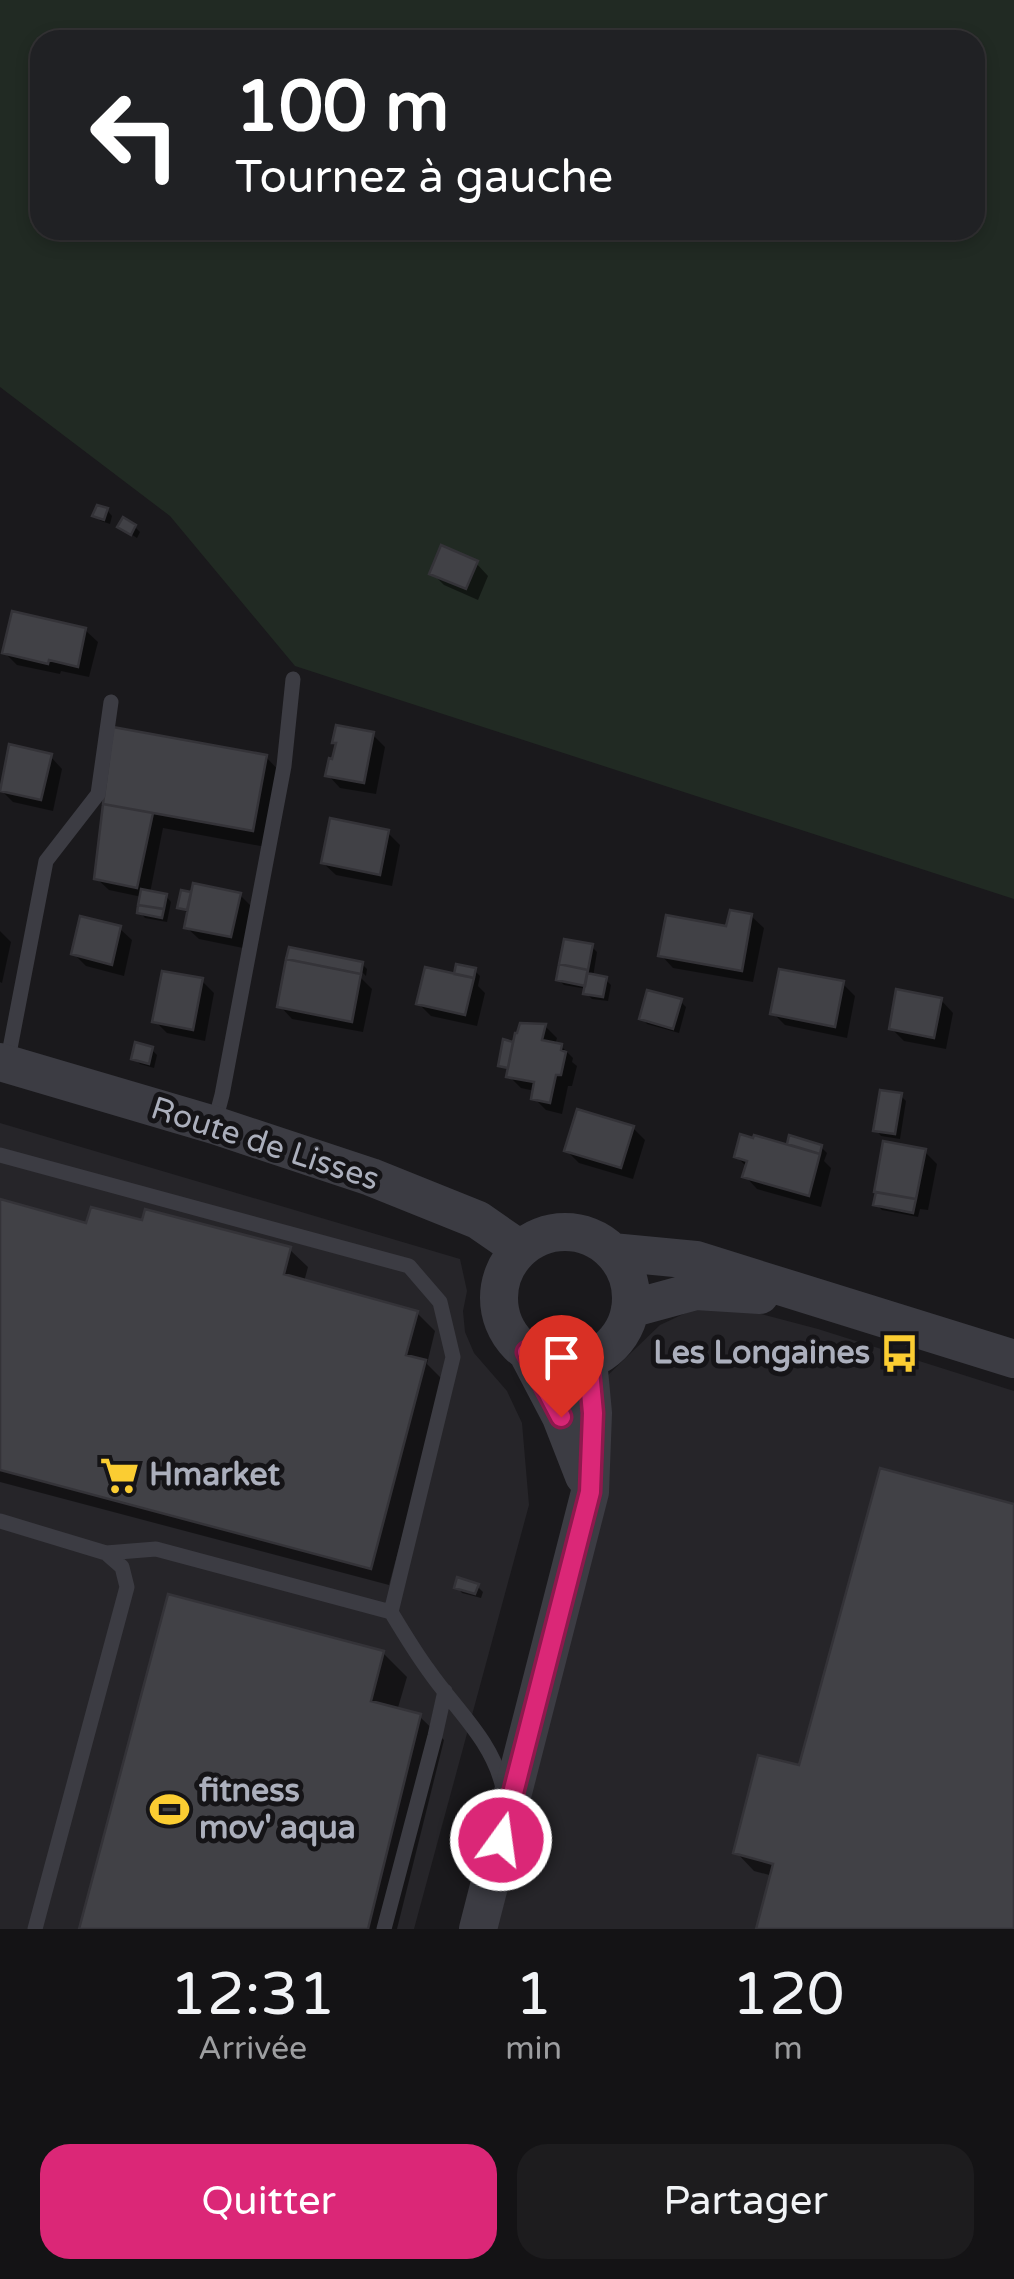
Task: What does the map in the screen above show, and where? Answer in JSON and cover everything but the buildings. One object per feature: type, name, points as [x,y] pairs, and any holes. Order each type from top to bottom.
[{"type":"street","name":"Route de Lisses","points":[[3,1063],[214,1124],[371,1177],[478,1220],[520,1249]]},
{"type":"street","points":[[556,1232],[577,1233],[612,1252],[624,1269],[630,1288],[630,1309],[622,1330],[608,1348],[588,1360],[546,1362],[527,1352],[510,1335],[500,1312],[499,1289],[506,1267],[520,1249],[556,1232]]},
{"type":"street","points":[[612,1252],[696,1260],[1014,1359]]},
{"type":"street","points":[[630,1309],[696,1291],[825,1299]]},
{"type":"street","points":[[527,1352],[561,1417],[590,1492]]},
{"type":"street","points":[[478,1929],[590,1492],[593,1413],[588,1360]]},
{"type":"lane","points":[[214,1124],[284,766],[293,679]]},
{"type":"lane","points":[[3,1063],[46,862],[98,794],[110,702]]},
{"type":"lane","points":[[0,1156],[409,1266],[440,1302],[453,1357],[391,1612]]},
{"type":"lane","points":[[0,1521],[106,1552],[156,1549],[391,1612],[430,1673],[477,1730],[499,1768],[508,1811]]},
{"type":"lane","points":[[35,1929],[128,1587],[122,1567],[106,1552]]},
{"type":"lane","points":[[384,1929],[445,1690]]},
{"type":"shaded area","points":[[0,0],[1014,0],[1014,899],[295,666],[170,516],[0,387]]},
{"type":"shaded area","points":[[0,1123],[460,1259],[467,1291],[463,1311],[465,1332],[474,1353],[507,1391],[522,1423],[529,1505],[414,1929],[0,1929]]},
{"type":"shaded area","points":[[692,1310],[746,1310],[1014,1391],[1014,1929],[482,1929],[608,1375],[660,1325]]},
{"type":"place","name":"Les Longaines","points":[[900,1353]]},
{"type":"place","name":"Hmarket","points":[[119,1475]]},
{"type":"place","name":"fitness mov' aqua","points":[[169,1809]]},
{"type":"route","points":[[501,1840],[590,1492],[593,1413],[588,1360],[546,1362],[527,1352],[561,1417]]}]
